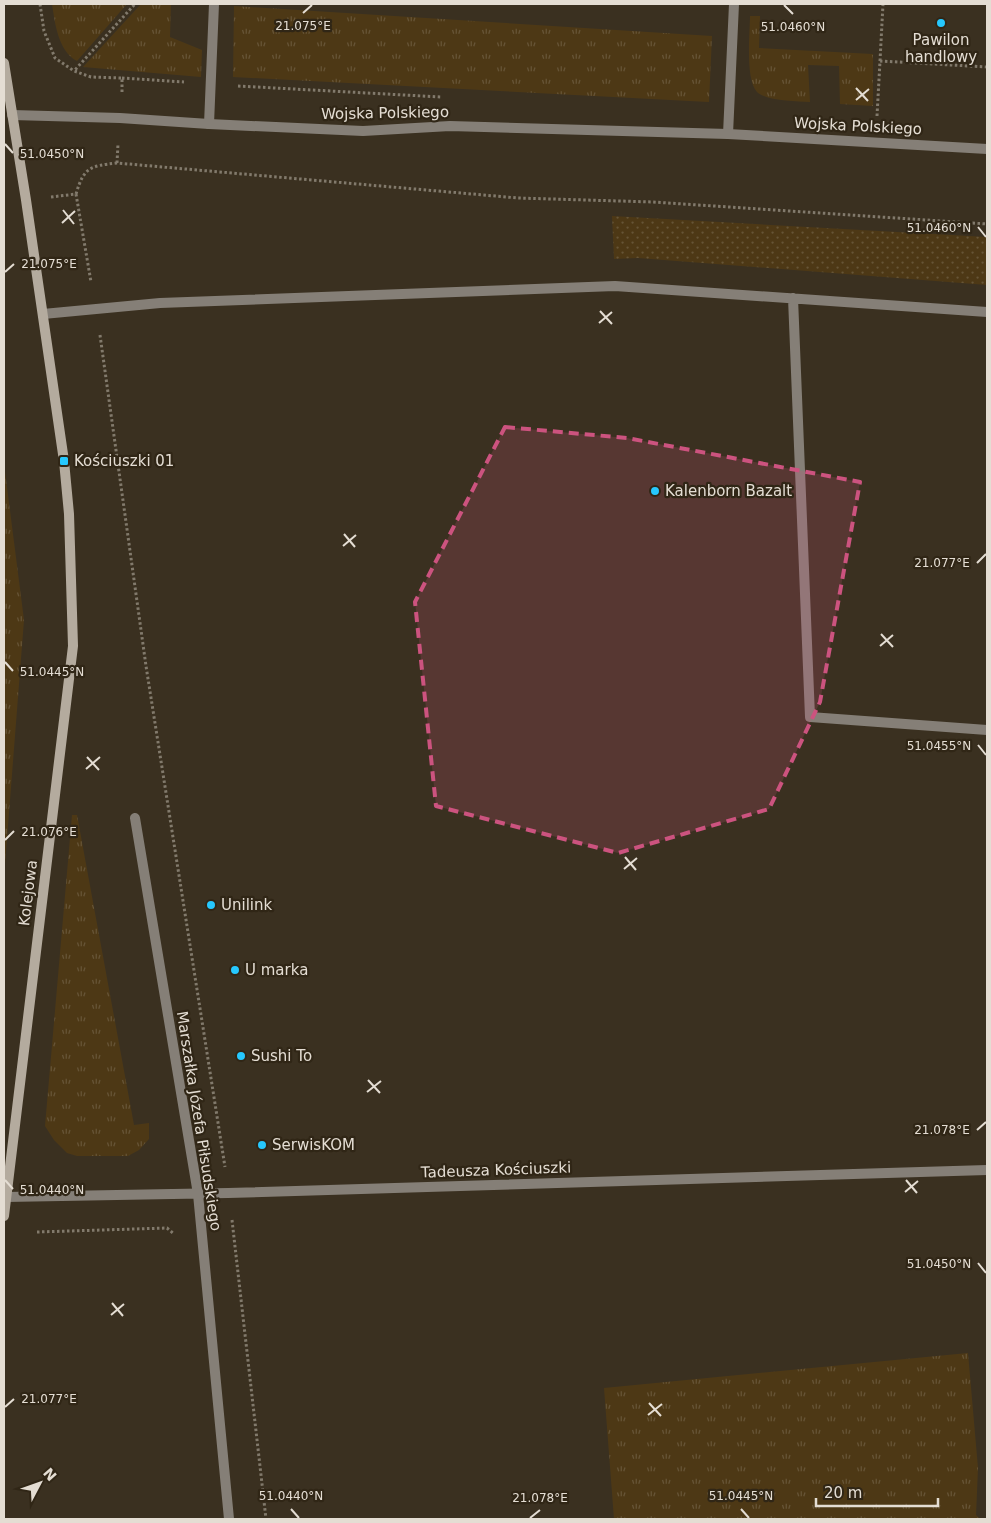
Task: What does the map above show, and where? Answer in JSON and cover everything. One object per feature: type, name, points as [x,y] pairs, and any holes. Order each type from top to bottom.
[{"type":"street","points":[[209,124],[214,4]]},
{"type":"street","points":[[728,134],[734,4]]},
{"type":"street","points":[[4,64],[43,314],[160,303],[615,286],[987,312]]},
{"type":"street","name":"Wojska Polskiego","points":[[12,115],[120,118],[363,131],[450,126],[728,134],[987,149]]},
{"type":"street","points":[[792,298],[810,717],[987,730]]},
{"type":"street","name":"Kolejowa","points":[[4,1216],[73,646],[69,514],[64,461],[43,314]]},
{"type":"street","name":"Marszałka Józefa Piłsudskiego","points":[[136,818],[198,1194],[229,1519]]},
{"type":"street","name":"Tadeusza Kościuszki","points":[[6,1197],[198,1194],[987,1170]]},
{"type":"path","points":[[40,4],[44,31],[55,58],[74,70],[91,77],[448,98]]},
{"type":"path","points":[[74,70],[135,4]]},
{"type":"path","points":[[868,116],[878,116],[883,4]]},
{"type":"path","points":[[880,61],[987,67]]},
{"type":"path","points":[[117,163],[122,78]]},
{"type":"path","points":[[266,1519],[228,1193],[146,666],[96,309],[76,194],[81,176],[95,165],[117,163],[518,198],[653,202],[987,224]]},
{"type":"path","points":[[26,200],[76,194]]},
{"type":"path","points":[[37,1232],[168,1228],[176,1236]]},
{"type":"highlighted area","points":[[505,427],[627,438],[860,482],[820,702],[769,809],[618,853],[436,806],[415,602]]},
{"type":"green space","points":[[52,4],[127,4],[77,61],[66,51],[58,36]]},
{"type":"green space","points":[[141,4],[171,4],[170,37],[202,50],[201,77],[83,67]]},
{"type":"green space","points":[[234,6],[712,36],[709,102],[233,77]]},
{"type":"green space","points":[[750,16],[760,16],[759,48],[873,54],[873,106],[840,104],[839,66],[808,65],[810,102],[774,99],[757,92],[753,86],[750,67]]},
{"type":"green space","points":[[612,216],[987,237],[987,285],[638,258],[614,259]]},
{"type":"green space","points":[[4,464],[24,620],[4,877]]},
{"type":"green space","points":[[72,815],[77,815],[134,1125],[149,1123],[149,1139],[139,1150],[128,1156],[77,1156],[67,1153],[54,1140],[45,1126]]},
{"type":"green space","points":[[968,1353],[978,1468],[976,1515],[980,1519],[614,1519],[604,1388]]},
{"type":"place","name":"Pawilon handlowy","points":[[941,23]]},
{"type":"place","name":"Kościuszki 01","points":[[64,461]]},
{"type":"place","name":"Kalenborn Bazalt","points":[[655,491]]},
{"type":"place","name":"Unilink","points":[[211,905]]},
{"type":"place","name":"U marka","points":[[235,970]]},
{"type":"place","name":"Sushi To","points":[[241,1056]]},
{"type":"place","name":"SerwisKOM","points":[[262,1145]]}]
